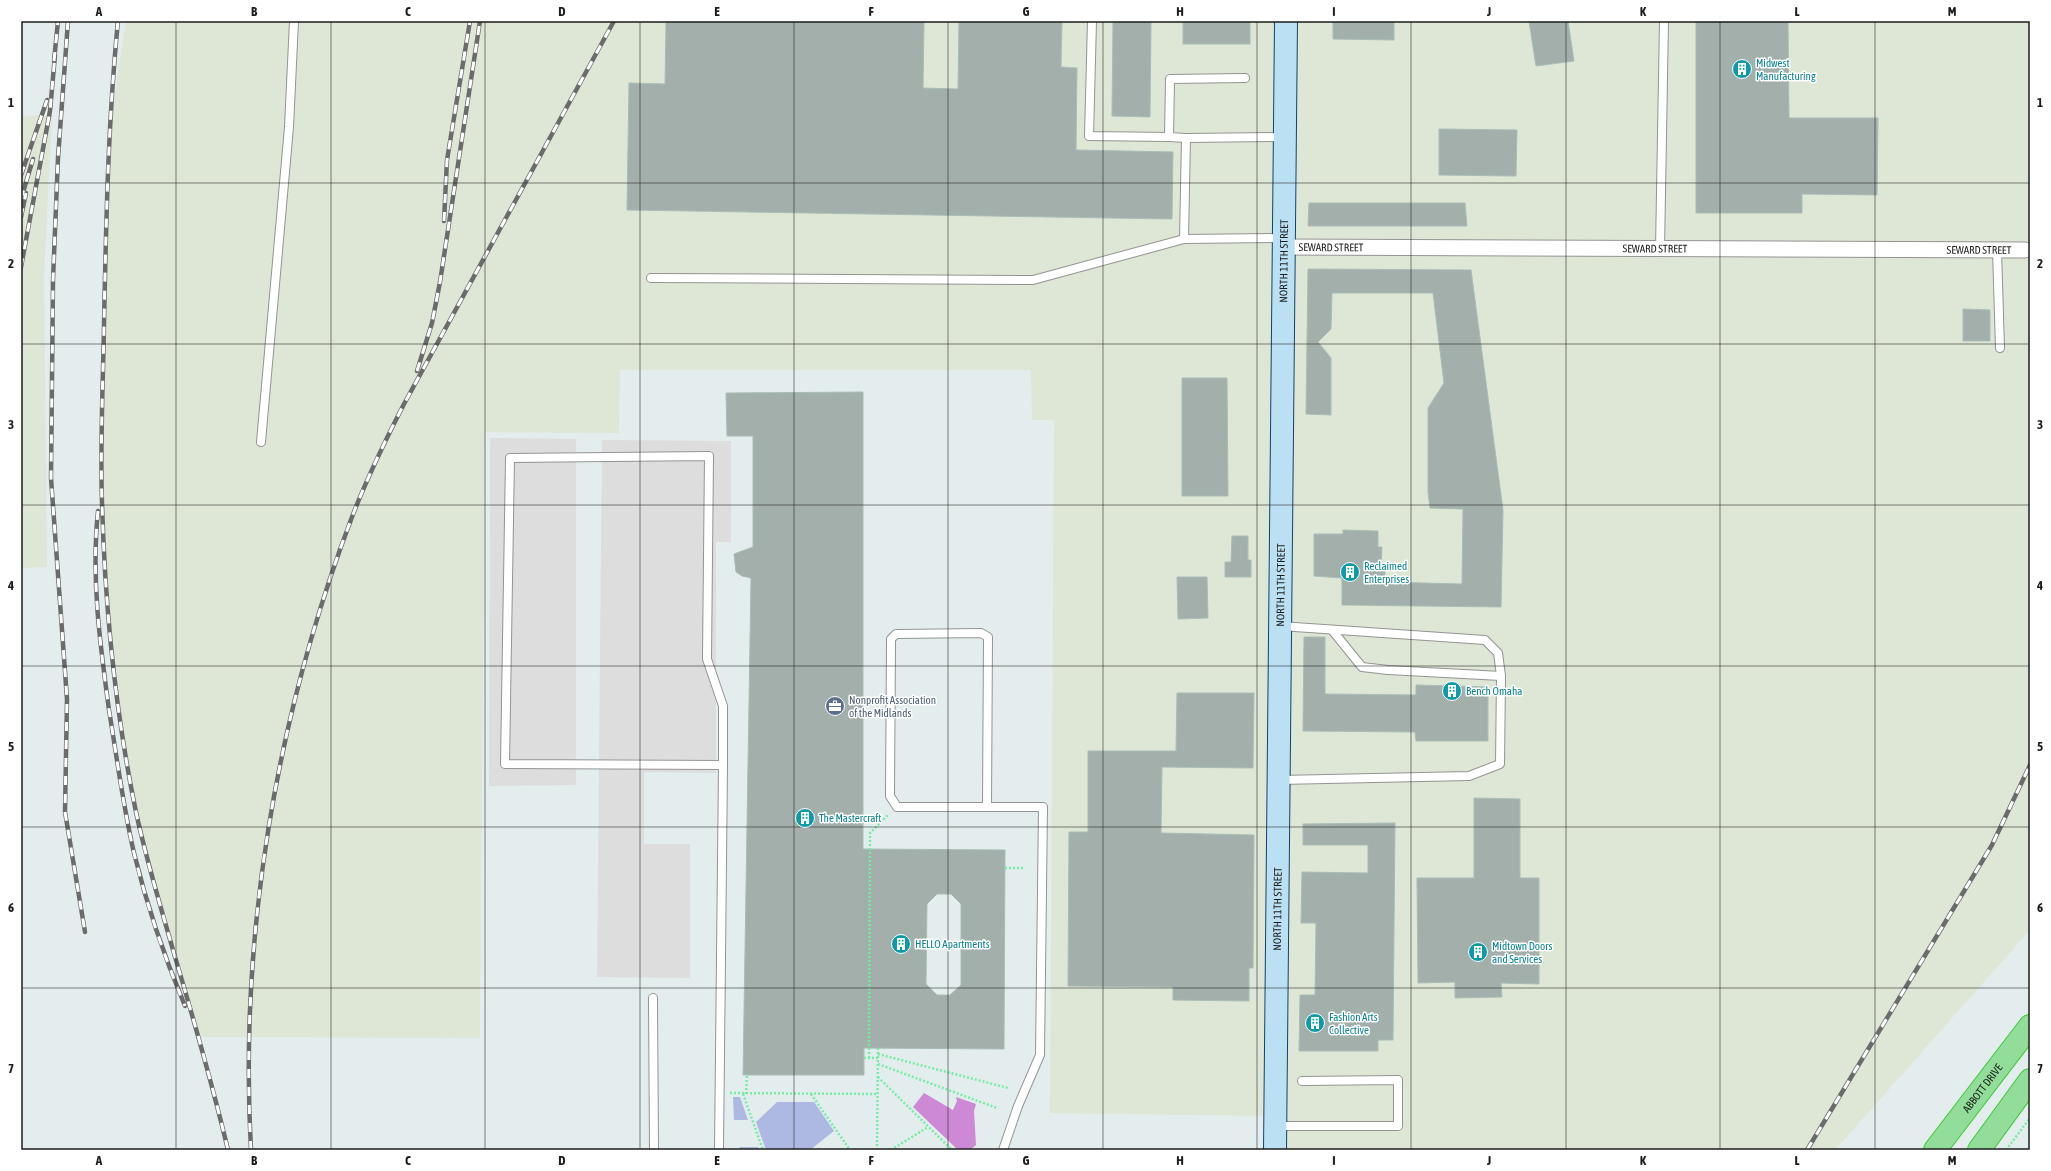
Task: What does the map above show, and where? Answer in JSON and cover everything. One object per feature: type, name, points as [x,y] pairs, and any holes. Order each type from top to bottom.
[{"type":"highway","name":"ABBOTT DRIVE","points":[[1935,1150],[2030,1026]]},
{"type":"highway","points":[[1978,1150],[2030,1080]]},
{"type":"street","name":"NORTH 11TH STREET","points":[[1275,1150],[1286,21]]},
{"type":"street","name":"SEWARD STREET","points":[[1285,243],[1660,249],[2026,250]]},
{"type":"lane","points":[[261,442],[289,127],[294,21]]},
{"type":"lane","points":[[1092,21],[1089,136],[1186,138],[1285,137]]},
{"type":"lane","points":[[1660,249],[1664,21]]},
{"type":"lane","points":[[1169,137],[1170,79],[1245,78]]},
{"type":"lane","points":[[1184,239],[1186,138]]},
{"type":"lane","points":[[652,278],[1033,280],[1184,239],[1285,243]]},
{"type":"lane","points":[[1997,250],[2000,348]]},
{"type":"lane","points":[[719,1150],[723,765],[723,706],[707,659],[709,456],[510,458],[505,764],[723,765]]},
{"type":"lane","points":[[1279,780],[1469,776],[1500,764],[1501,676],[1498,653],[1485,640],[1280,626]]},
{"type":"lane","points":[[1332,630],[1362,667],[1388,670],[1501,676]]},
{"type":"lane","points":[[987,807],[988,637],[981,633],[896,634],[891,639],[890,796],[897,807],[987,807],[1042,807],[1040,1055],[1018,1106],[1004,1150]]},
{"type":"lane","points":[[652,998],[654,1150]]},
{"type":"lane","points":[[1275,1126],[1398,1126],[1398,1080],[1302,1081]]},
{"type":"path","points":[[869,1058],[870,833],[897,807]]},
{"type":"path","points":[[1005,868],[1023,868]]},
{"type":"path","points":[[877,1150],[878,1048]]},
{"type":"path","points":[[878,1054],[1008,1088]]},
{"type":"path","points":[[864,1058],[878,1058]]},
{"type":"path","points":[[878,1064],[997,1108]]},
{"type":"path","points":[[747,1075],[745,1094],[763,1150]]},
{"type":"path","points":[[878,1077],[952,1150]]},
{"type":"path","points":[[730,1093],[878,1094]]},
{"type":"path","points":[[811,1094],[850,1150]]},
{"type":"path","points":[[2006,1150],[2030,1118]]},
{"type":"path","points":[[891,1150],[928,1127]]},
{"type":"shaded area","points":[[126,21],[2030,21],[2030,930],[1835,1150],[1275,1150],[1275,1116],[1050,1113],[1054,420],[1032,420],[1031,370],[620,370],[619,433],[485,432],[480,1038],[198,1037],[136,811],[113,658],[102,502],[101,442],[108,140]]},
{"type":"shaded area","points":[[52,115],[44,274],[47,567],[21,568],[21,116]]},
{"type":"shaded area","points":[[490,438],[576,439],[576,785],[489,786]]},
{"type":"shaded area","points":[[602,440],[731,441],[731,542],[716,542],[716,773],[644,772],[644,844],[690,844],[690,978],[597,977]]},
{"type":"shaded area","points":[[924,1093],[953,1110],[957,1101],[956,1097],[976,1104],[974,1111],[976,1145],[970,1150],[958,1150],[913,1107]]},
{"type":"shaded area","points":[[733,1097],[740,1097],[748,1120],[734,1120]]},
{"type":"shaded area","points":[[777,1102],[814,1102],[834,1131],[810,1150],[766,1150],[756,1122]]},
{"type":"shaded area","points":[[739,1147],[758,1147],[759,1150],[740,1150]]},
{"type":"building","points":[[666,21],[924,21],[923,88],[958,89],[959,21],[1062,21],[1061,67],[1077,68],[1076,150],[1173,152],[1172,219],[627,210],[629,83],[665,84]]},
{"type":"building","points":[[1113,21],[1151,21],[1150,117],[1112,116]]},
{"type":"building","points":[[1183,21],[1250,21],[1250,44],[1183,44]]},
{"type":"building","points":[[1333,21],[1394,21],[1394,40],[1333,39]]},
{"type":"building","points":[[1529,21],[1568,21],[1574,61],[1536,66]]},
{"type":"building","name":"Midwest Manufacturing","points":[[1696,21],[1788,21],[1789,118],[1878,118],[1877,195],[1802,194],[1802,213],[1696,213]]},
{"type":"building","points":[[1439,129],[1517,130],[1516,176],[1439,175]]},
{"type":"building","points":[[1309,203],[1465,203],[1467,226],[1308,226]]},
{"type":"building","points":[[1308,269],[1471,270],[1503,510],[1501,607],[1342,605],[1342,578],[1314,576],[1314,534],[1343,534],[1343,530],[1378,531],[1378,547],[1382,547],[1381,567],[1385,567],[1385,582],[1462,584],[1463,509],[1430,508],[1428,492],[1428,408],[1444,383],[1433,293],[1332,293],[1331,329],[1318,342],[1331,358],[1331,415],[1306,414]]},
{"type":"building","points":[[1963,309],[1990,310],[1990,341],[1963,341]]},
{"type":"building","points":[[1182,378],[1227,378],[1228,496],[1182,496]]},
{"type":"building","name":"The Mastercraft","points":[[863,392],[863,849],[1005,850],[1004,1049],[864,1048],[864,1075],[743,1075],[751,578],[742,576],[736,572],[734,554],[753,547],[753,436],[727,436],[726,393]],"holes":[[[937,894],[951,894],[961,904],[961,985],[950,995],[937,995],[926,984],[927,904]]]},
{"type":"building","points":[[1232,536],[1248,536],[1248,560],[1251,560],[1251,577],[1225,577],[1225,562],[1231,562]]},
{"type":"building","points":[[1177,577],[1207,577],[1208,618],[1178,619]]},
{"type":"building","name":"Bench Omaha","points":[[1304,637],[1325,637],[1325,694],[1416,695],[1416,685],[1488,687],[1488,741],[1416,741],[1415,732],[1303,731]]},
{"type":"building","points":[[1177,693],[1254,693],[1253,768],[1162,767],[1161,833],[1254,835],[1253,968],[1249,968],[1249,1001],[1173,1000],[1173,987],[1068,986],[1069,832],[1088,832],[1088,751],[1176,751]]},
{"type":"building","points":[[1474,798],[1520,799],[1520,878],[1539,878],[1539,984],[1501,983],[1502,997],[1455,998],[1455,982],[1418,983],[1417,878],[1474,878]]},
{"type":"building","points":[[1395,823],[1393,1040],[1378,1040],[1378,1051],[1299,1051],[1300,995],[1315,995],[1316,923],[1301,923],[1302,872],[1368,873],[1368,845],[1303,845],[1303,824]]},
{"type":"railway","points":[[54,61],[58,21]]},
{"type":"railway","points":[[68,21],[58,158],[53,280],[51,478],[67,699],[65,812],[85,932]]},
{"type":"railway","points":[[118,21],[108,173],[101,437],[103,542],[112,658],[122,736],[140,830],[153,881],[202,1050],[228,1150]]},
{"type":"railway","points":[[444,221],[447,160],[470,21]]},
{"type":"railway","points":[[417,371],[432,323],[440,282],[480,21]]},
{"type":"railway","points":[[251,1150],[249,1070],[251,989],[258,908],[268,828],[283,749],[302,670],[325,593],[358,502],[376,460],[404,404],[614,21]]},
{"type":"railway","points":[[21,267],[50,111],[55,55]]},
{"type":"railway","points":[[21,175],[47,100]]},
{"type":"railway","points":[[21,199],[33,159]]},
{"type":"railway","points":[[21,217],[26,193]]},
{"type":"railway","points":[[98,511],[96,536],[96,586],[102,660],[123,800],[134,853],[150,912],[185,1006]]},
{"type":"railway","points":[[1807,1150],[1992,845],[2030,765]]},
{"type":"place","name":"Midwest Manufacturing","points":[[1742,69]]},
{"type":"place","name":"Reclaimed Enterprises","points":[[1350,572]]},
{"type":"place","name":"Bench Omaha","points":[[1452,691]]},
{"type":"place","name":"Nonprofit Association of the Midlands","points":[[835,706]]},
{"type":"place","name":"The Mastercraft","points":[[805,818]]},
{"type":"place","name":"HELLO Apartments","points":[[901,944]]},
{"type":"place","name":"Midtown Doors and Services","points":[[1478,952]]},
{"type":"place","name":"Fashion Arts Collective","points":[[1315,1023]]}]
